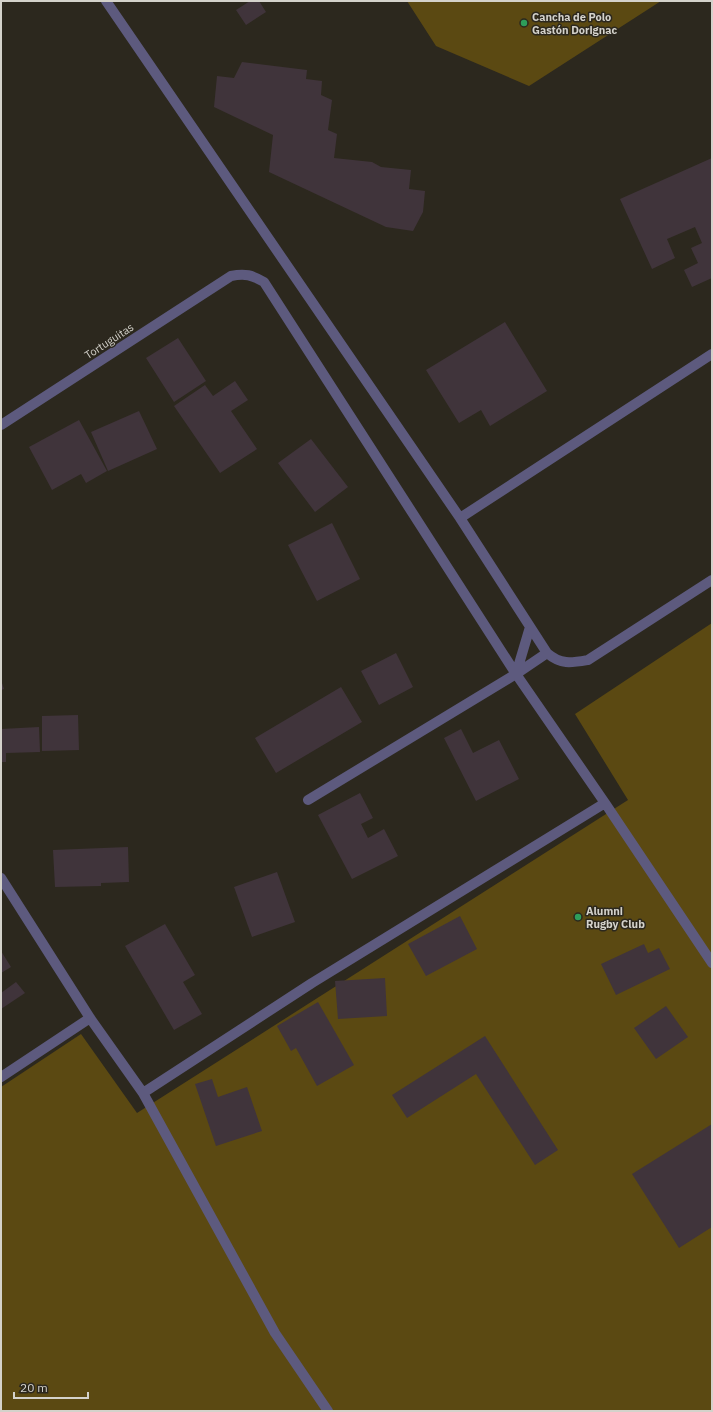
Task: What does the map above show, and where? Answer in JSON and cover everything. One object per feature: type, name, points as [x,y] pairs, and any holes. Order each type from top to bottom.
[{"type":"street","points":[[106,1],[460,518],[547,653],[556,660],[569,664],[588,660],[712,580]]},
{"type":"street","name":"Tortuguitas","points":[[1,425],[231,276],[243,274],[254,276],[264,282],[516,674]]},
{"type":"street","points":[[460,518],[712,354]]},
{"type":"street","points":[[516,674],[530,627]]},
{"type":"street","points":[[308,800],[516,674],[547,653]]},
{"type":"street","points":[[516,674],[605,803],[712,963]]},
{"type":"street","points":[[143,1093],[312,983],[605,803]]},
{"type":"street","points":[[1,878],[90,1018],[143,1093],[275,1333],[328,1411]]},
{"type":"street","points":[[1,1077],[90,1018]]},
{"type":"shaded area","name":"Cancha de Polo Gastón Dorignac","points":[[407,1],[661,1],[529,86],[436,46]]},
{"type":"shaded area","name":"Alumni Rugby Club","points":[[712,623],[712,1411],[1,1411],[1,1087],[81,1034],[137,1113],[628,800],[575,714]]},
{"type":"building","points":[[250,1],[259,1],[266,12],[246,25],[236,10]]},
{"type":"building","points":[[242,62],[307,70],[306,79],[322,81],[321,95],[332,100],[328,130],[337,134],[334,158],[372,162],[381,167],[411,170],[409,189],[425,191],[423,212],[413,231],[386,227],[269,172],[273,135],[214,107],[217,76],[234,78]]},
{"type":"building","points":[[712,158],[712,278],[692,287],[684,270],[698,263],[691,248],[702,243],[695,227],[667,239],[675,258],[652,269],[620,199]]},
{"type":"building","points":[[505,322],[547,391],[490,426],[481,410],[459,423],[426,370]]},
{"type":"building","points":[[178,338],[206,381],[174,402],[146,358]]},
{"type":"building","points":[[235,381],[248,400],[231,411],[257,449],[220,473],[174,406],[205,385],[213,396]]},
{"type":"building","points":[[139,411],[157,449],[108,471],[91,432]]},
{"type":"building","points":[[79,420],[107,471],[86,483],[81,474],[52,490],[29,447]]},
{"type":"building","points":[[311,439],[348,487],[315,512],[278,463]]},
{"type":"building","points":[[332,523],[360,579],[317,601],[288,545]]},
{"type":"building","points":[[396,653],[413,687],[379,705],[361,671]]},
{"type":"building","points":[[1,680],[4,689],[1,690]]},
{"type":"building","points":[[341,687],[362,722],[276,773],[255,738]]},
{"type":"building","points":[[78,715],[79,750],[42,751],[42,716]]},
{"type":"building","points":[[39,727],[40,752],[6,753],[6,762],[1,762],[1,729]]},
{"type":"building","points":[[461,729],[473,753],[499,740],[519,779],[476,801],[444,738]]},
{"type":"building","points":[[360,793],[373,818],[361,824],[368,838],[384,829],[398,856],[352,879],[318,815]]},
{"type":"building","points":[[128,847],[129,882],[101,883],[101,886],[55,887],[53,850]]},
{"type":"building","points":[[277,872],[295,922],[252,937],[234,887]]},
{"type":"building","points":[[460,916],[477,949],[426,976],[408,944]]},
{"type":"building","points":[[165,924],[195,975],[183,982],[202,1014],[174,1030],[125,946]]},
{"type":"building","points":[[644,944],[648,953],[659,948],[670,969],[616,995],[601,964]]},
{"type":"building","points":[[1,951],[11,967],[1,973]]},
{"type":"building","points":[[385,978],[387,1016],[338,1019],[335,981]]},
{"type":"building","points":[[16,982],[25,993],[1,1009],[1,993]]},
{"type":"building","points":[[318,1002],[354,1065],[317,1086],[296,1048],[291,1051],[277,1026]]},
{"type":"building","points":[[666,1006],[688,1037],[656,1059],[634,1028]]},
{"type":"building","points":[[485,1036],[558,1150],[535,1165],[476,1074],[407,1118],[392,1095]]},
{"type":"building","points":[[212,1079],[218,1097],[247,1087],[262,1131],[216,1146],[195,1084]]},
{"type":"building","points":[[712,1124],[712,1227],[679,1248],[632,1174]]},
{"type":"place","name":"Cancha de Polo Gastón Dorignac","points":[[524,23]]},
{"type":"place","name":"Alumni Rugby Club","points":[[578,917]]}]
